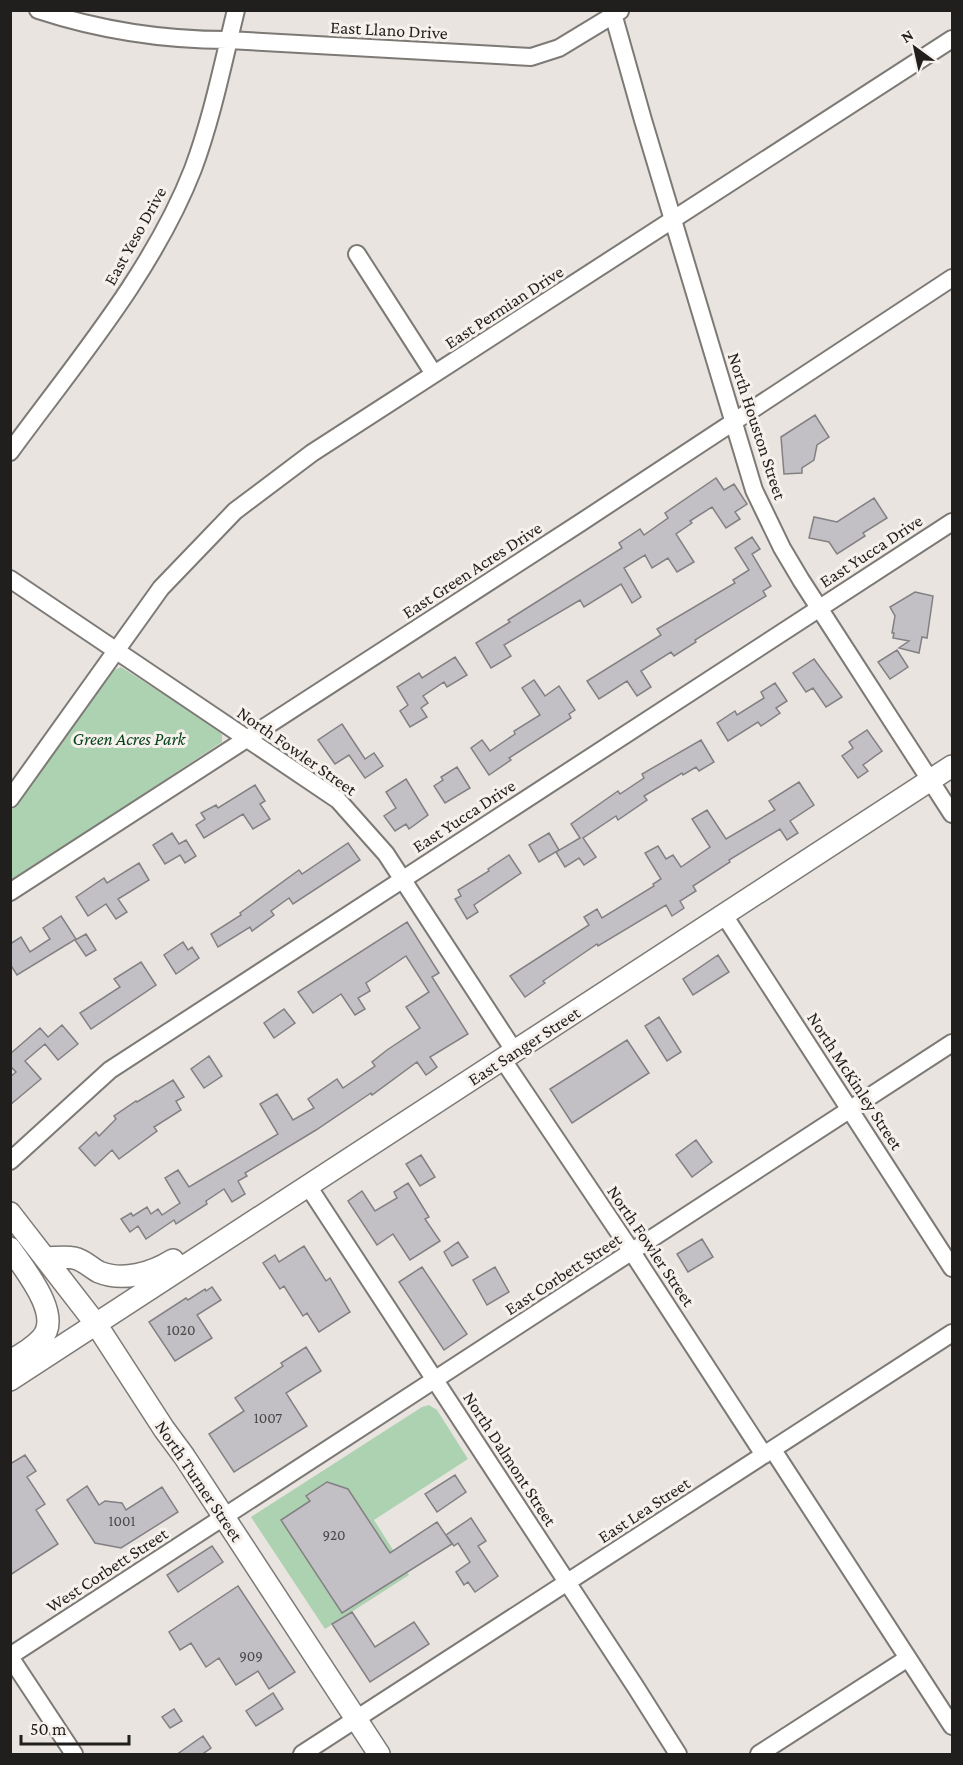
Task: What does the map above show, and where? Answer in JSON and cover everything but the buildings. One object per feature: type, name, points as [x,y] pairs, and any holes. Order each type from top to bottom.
[{"type":"main road","name":"East Sanger Street","points":[[10,1380],[952,766]]},
{"type":"main road","points":[[45,1258],[75,1258],[100,1273],[117,1276],[146,1273],[161,1268],[270,1201],[285,1201]]},
{"type":"main road","name":"North Turner Street","points":[[10,1213],[96,1324],[378,1755]]},
{"type":"main road","points":[[10,1248],[44,1300],[49,1315],[47,1329],[42,1338],[10,1361]]},
{"type":"street","name":"East Llano Drive","points":[[38,10],[90,25],[189,40],[228,40],[531,57],[559,48],[615,12]]},
{"type":"street","name":"East Yeso Drive","points":[[10,452],[119,303],[157,243],[192,170],[213,106],[236,10]]},
{"type":"street","name":"North Houston Street","points":[[615,12],[673,220],[754,490],[782,548],[952,814]]},
{"type":"street","name":"East Permian Drive","points":[[10,799],[160,588],[236,511],[312,453],[952,39]]},
{"type":"street","points":[[357,254],[434,374]]},
{"type":"street","name":"East Green Acres Drive","points":[[10,892],[952,279]]},
{"type":"street","name":"East Yucca Drive","points":[[10,1161],[110,1070],[952,522]]},
{"type":"street","name":"North Fowler Street","points":[[10,579],[338,800],[386,854],[632,1252],[952,1726]]},
{"type":"street","name":"North McKinley Street","points":[[724,915],[952,1268]]},
{"type":"street","name":"East Corbett Street","points":[[224,1517],[952,1043]]},
{"type":"street","name":"North Dalmont Street","points":[[308,1186],[678,1755]]},
{"type":"street","name":"East Lea Street","points":[[302,1755],[952,1333]]},
{"type":"street","name":"West Corbett Street","points":[[10,1657],[224,1517]]},
{"type":"street","points":[[10,1657],[74,1755]]},
{"type":"street","points":[[759,1755],[908,1658]]},
{"type":"green space","name":"Green Acres Park","points":[[121,667],[218,729],[222,734],[222,742],[11,882],[11,811],[110,672]]},
{"type":"green space","points":[[429,1405],[437,1410],[468,1459],[374,1520],[409,1575],[325,1629],[251,1517],[422,1407]]}]
